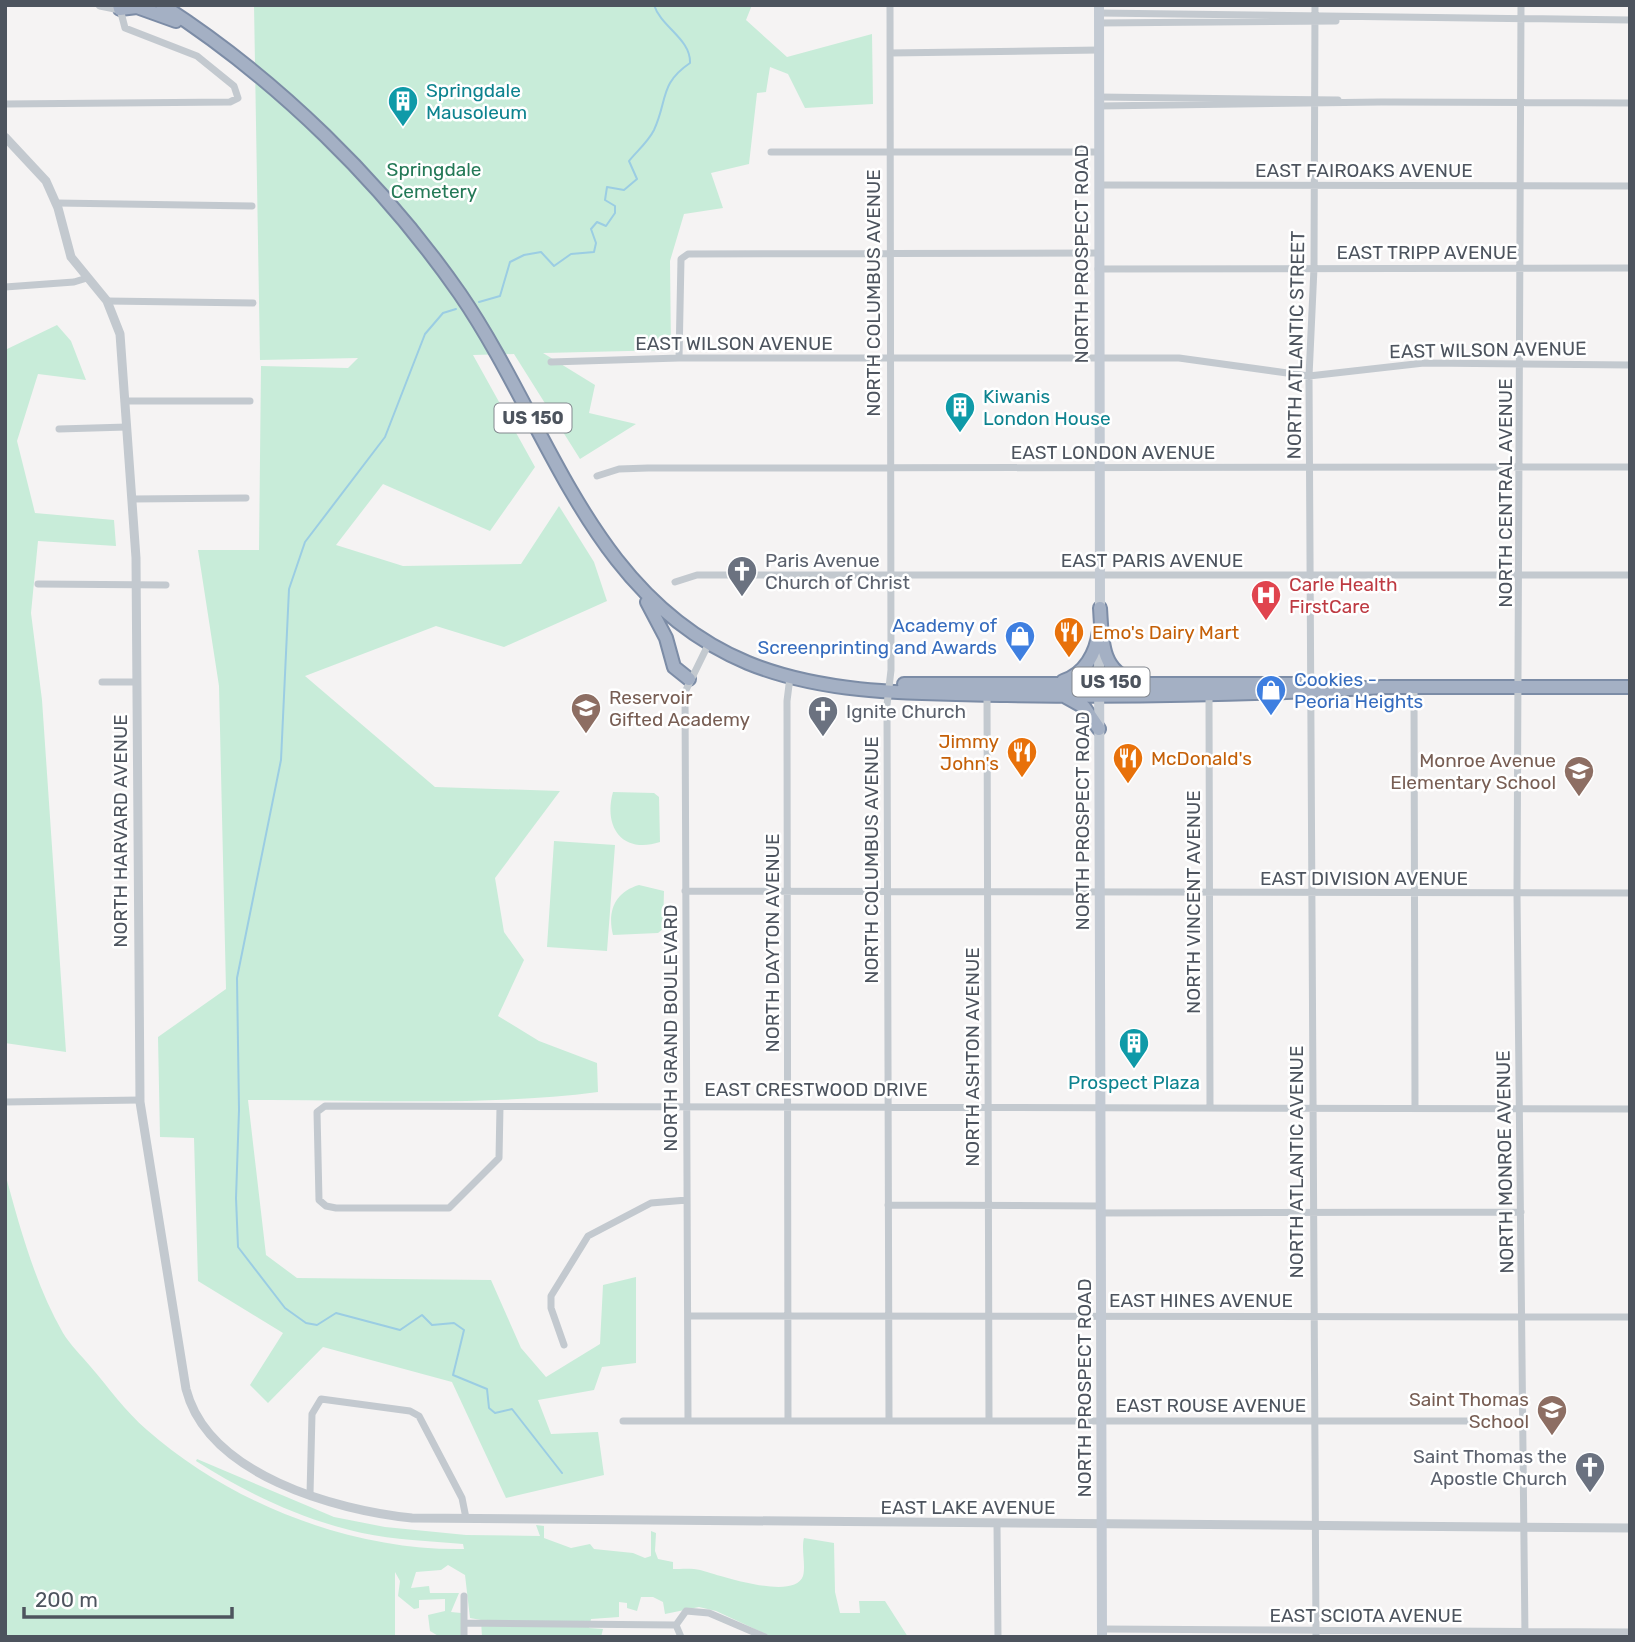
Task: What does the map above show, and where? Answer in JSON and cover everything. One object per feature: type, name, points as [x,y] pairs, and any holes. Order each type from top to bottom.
[{"type":"highway","name":"US 150","points":[[162,5],[217,44],[282,97],[380,195],[439,265],[506,368],[594,530],[635,585],[673,619],[709,643],[747,662],[790,677],[837,685],[987,694],[1062,696],[1100,689],[1194,683],[1310,687],[1630,687]]},
{"type":"highway","points":[[119,7],[131,6],[155,12],[217,44]]},
{"type":"highway","points":[[635,585],[664,632],[674,667],[689,679]]},
{"type":"highway","points":[[1100,608],[1105,654],[1117,672],[1136,680],[1194,683]]},
{"type":"highway","points":[[1047,683],[1068,680],[1081,671],[1095,648],[1099,624]]},
{"type":"highway","name":"US 150","points":[[888,687],[1047,683],[1209,696],[1310,687]]},
{"type":"highway","points":[[1062,696],[1084,707],[1099,729]]},
{"type":"main road","name":"NORTH PROSPECT ROAD","points":[[1099,14],[1102,1633]]},
{"type":"street","points":[[5,104],[168,104],[230,102],[237,98],[236,88],[197,56],[125,28],[119,7],[103,5]]},
{"type":"street","name":"NORTH COLUMBUS AVENUE","points":[[889,1420],[887,892],[890,5]]},
{"type":"street","name":"NORTH ATLANTIC STREET","points":[[1310,687],[1309,376],[1314,268],[1315,5]]},
{"type":"street","name":"NORTH CENTRAL AVENUE","points":[[1520,687],[1521,5]]},
{"type":"street","points":[[1099,14],[1315,19],[1630,20]]},
{"type":"street","points":[[890,52],[1099,50]]},
{"type":"street","points":[[1099,102],[1630,103]]},
{"type":"street","name":"NORTH HARVARD AVENUE","points":[[5,137],[42,175],[57,203],[70,254],[107,301],[120,334],[136,583],[140,1100],[191,1403],[212,1439],[231,1455],[271,1478],[310,1494]]},
{"type":"street","points":[[771,152],[1099,152]]},
{"type":"street","name":"EAST FAIROAKS AVENUE","points":[[1099,185],[1630,186]]},
{"type":"street","points":[[57,203],[252,206]]},
{"type":"street","points":[[679,358],[681,259],[684,255],[1098,253]]},
{"type":"street","name":"EAST TRIPP AVENUE","points":[[1098,269],[1630,268]]},
{"type":"street","points":[[5,287],[74,282],[87,278]]},
{"type":"street","points":[[107,301],[253,303]]},
{"type":"street","name":"EAST WILSON AVENUE","points":[[551,362],[679,358],[1200,359],[1265,372],[1309,376],[1413,363],[1630,365]]},
{"type":"street","points":[[125,401],[250,401]]},
{"type":"street","points":[[59,429],[127,427]]},
{"type":"street","name":"EAST LONDON AVENUE","points":[[597,476],[621,468],[1630,467]]},
{"type":"street","points":[[132,499],[246,498]]},
{"type":"street","name":"EAST PARIS AVENUE","points":[[675,582],[696,575],[1630,575]]},
{"type":"street","points":[[38,584],[166,585]]},
{"type":"street","name":"NORTH GRAND BOULEVARD","points":[[688,1419],[685,692],[689,679],[709,643]]},
{"type":"street","name":"NORTH DAYTON AVENUE","points":[[788,1420],[787,701],[790,677]]},
{"type":"street","points":[[102,682],[137,682]]},
{"type":"street","name":"NORTH ATLANTIC AVENUE","points":[[1310,687],[1316,1634]]},
{"type":"street","points":[[1414,687],[1415,1108]]},
{"type":"street","name":"NORTH MONROE AVENUE","points":[[1520,687],[1517,894],[1526,1529],[1525,1634]]},
{"type":"street","name":"NORTH ASHTON AVENUE","points":[[987,694],[989,1420]]},
{"type":"street","name":"NORTH VINCENT AVENUE","points":[[1209,696],[1210,1108]]},
{"type":"street","name":"EAST DIVISION AVENUE","points":[[685,891],[1630,894]]},
{"type":"street","points":[[5,1102],[140,1100]]},
{"type":"street","name":"EAST CRESTWOOD DRIVE","points":[[500,1107],[500,1149],[497,1161],[451,1207],[336,1208],[322,1204],[318,1196],[317,1140],[317,1110],[321,1107],[788,1104],[1630,1109]]},
{"type":"street","points":[[564,1345],[551,1308],[551,1296],[590,1234],[654,1202],[687,1200]]},
{"type":"street","points":[[888,1205],[1312,1213],[1521,1212]]},
{"type":"street","name":"EAST HINES AVENUE","points":[[688,1315],[1630,1317]]},
{"type":"street","points":[[310,1494],[312,1410],[319,1400],[334,1398],[407,1410],[417,1415],[462,1498],[466,1518]]},
{"type":"street","name":"EAST ROUSE AVENUE","points":[[623,1422],[688,1419],[1524,1421]]},
{"type":"street","name":"EAST LAKE AVENUE","points":[[310,1494],[386,1514],[429,1519],[1630,1528]]},
{"type":"street","points":[[997,1524],[998,1637]]},
{"type":"street","points":[[464,1595],[464,1637]]},
{"type":"street","points":[[676,1625],[686,1611],[702,1611],[765,1637]]},
{"type":"street","points":[[464,1623],[676,1625]]},
{"type":"street","points":[[676,1625],[681,1637]]},
{"type":"street","name":"EAST SCIOTA AVENUE","points":[[1102,1633],[1630,1632]]},
{"type":"green space","name":"Springdale Cemetery","points":[[254,5],[752,5],[746,20],[787,57],[872,34],[873,104],[805,108],[788,74],[770,67],[766,92],[757,93],[749,164],[711,173],[723,208],[684,214],[670,261],[671,350],[543,353],[595,385],[589,413],[636,424],[580,459],[514,354],[473,355],[535,467],[490,531],[383,484],[336,545],[403,566],[521,564],[559,506],[594,562],[607,601],[504,647],[436,626],[305,676],[435,787],[560,791],[495,878],[504,932],[524,960],[498,1016],[539,1041],[597,1063],[598,1092],[467,1101],[248,1100],[266,1255],[297,1278],[491,1280],[521,1348],[546,1377],[600,1344],[603,1285],[636,1277],[636,1363],[602,1367],[594,1390],[538,1400],[551,1434],[598,1432],[604,1475],[506,1498],[452,1382],[323,1347],[268,1403],[250,1385],[283,1333],[198,1281],[194,1138],[160,1137],[158,1037],[226,989],[219,686],[198,550],[259,550],[261,366],[348,368],[358,358],[260,360]]},
{"type":"green space","points":[[57,325],[71,341],[86,380],[38,374],[17,441],[35,513],[114,520],[116,546],[38,541],[31,613],[42,700],[66,1052],[5,1043],[5,350]]},
{"type":"green space","points":[[613,792],[654,793],[659,797],[660,842],[636,844],[619,835],[611,817]]},
{"type":"green space","points":[[554,841],[615,845],[607,951],[547,947]]},
{"type":"green space","points":[[639,885],[664,891],[663,929],[658,933],[613,935],[611,918],[615,904],[624,892]]},
{"type":"green space","points":[[5,1173],[36,1275],[69,1342],[147,1430],[216,1480],[255,1501],[337,1532],[379,1542],[464,1549],[463,1544],[399,1539],[318,1521],[255,1494],[215,1473],[196,1461],[197,1459],[334,1517],[385,1527],[466,1535],[540,1536],[536,1525],[544,1526],[544,1538],[571,1548],[590,1544],[594,1549],[633,1553],[645,1558],[651,1556],[651,1531],[656,1533],[655,1551],[658,1559],[673,1562],[673,1569],[697,1569],[737,1581],[771,1587],[785,1587],[797,1583],[803,1576],[804,1538],[834,1543],[835,1592],[840,1613],[860,1613],[859,1601],[885,1601],[908,1637],[772,1637],[716,1611],[699,1607],[665,1614],[663,1602],[653,1597],[641,1597],[637,1611],[627,1608],[627,1603],[619,1602],[619,1617],[591,1619],[589,1628],[603,1629],[601,1637],[482,1637],[481,1620],[470,1618],[465,1575],[448,1565],[441,1570],[416,1572],[411,1588],[429,1586],[430,1593],[459,1593],[451,1612],[461,1613],[462,1637],[440,1637],[430,1631],[428,1615],[445,1611],[445,1599],[419,1600],[419,1608],[414,1609],[398,1596],[400,1581],[395,1572],[395,1637],[5,1637]]},
{"type":"waterway","points":[[479,302],[500,296],[510,262],[524,255],[541,252],[554,266],[571,254],[594,252],[596,243],[591,229],[597,222],[606,226],[615,213],[615,206],[605,200],[607,187],[624,190],[637,179],[629,161],[654,130],[673,78],[690,63],[686,47],[654,5]]},
{"type":"waterway","points":[[456,309],[443,313],[425,334],[385,437],[305,542],[289,589],[281,760],[237,978],[238,1247],[285,1308],[306,1323],[317,1325],[336,1313],[400,1330],[422,1315],[432,1325],[454,1323],[464,1330],[453,1375],[487,1389],[489,1408],[495,1413],[512,1409],[562,1473]]},
{"type":"place","name":"Springdale Mausoleum","points":[[403,128]]},
{"type":"place","name":"Kiwanis London House","points":[[960,434]]},
{"type":"place","name":"Paris Avenue Church of Christ","points":[[742,598]]},
{"type":"place","name":"Carle Health FirstCare","points":[[1266,622]]},
{"type":"place","name":"Emo's Dairy Mart","points":[[1069,659]]},
{"type":"place","name":"Academy of Screenprinting and Awards","points":[[1020,663]]},
{"type":"place","name":"Cookies - Peoria Heights","points":[[1271,717]]},
{"type":"place","name":"Reservoir Gifted Academy","points":[[586,735]]},
{"type":"place","name":"Ignite Church","points":[[823,738]]},
{"type":"place","name":"Jimmy John's","points":[[1022,779]]},
{"type":"place","name":"McDonald's","points":[[1128,785]]},
{"type":"place","name":"Monroe Avenue Elementary School","points":[[1579,798]]},
{"type":"place","name":"Prospect Plaza","points":[[1134,1070]]},
{"type":"place","name":"Saint Thomas School","points":[[1552,1437]]},
{"type":"place","name":"Saint Thomas the Apostle Church","points":[[1590,1494]]}]
